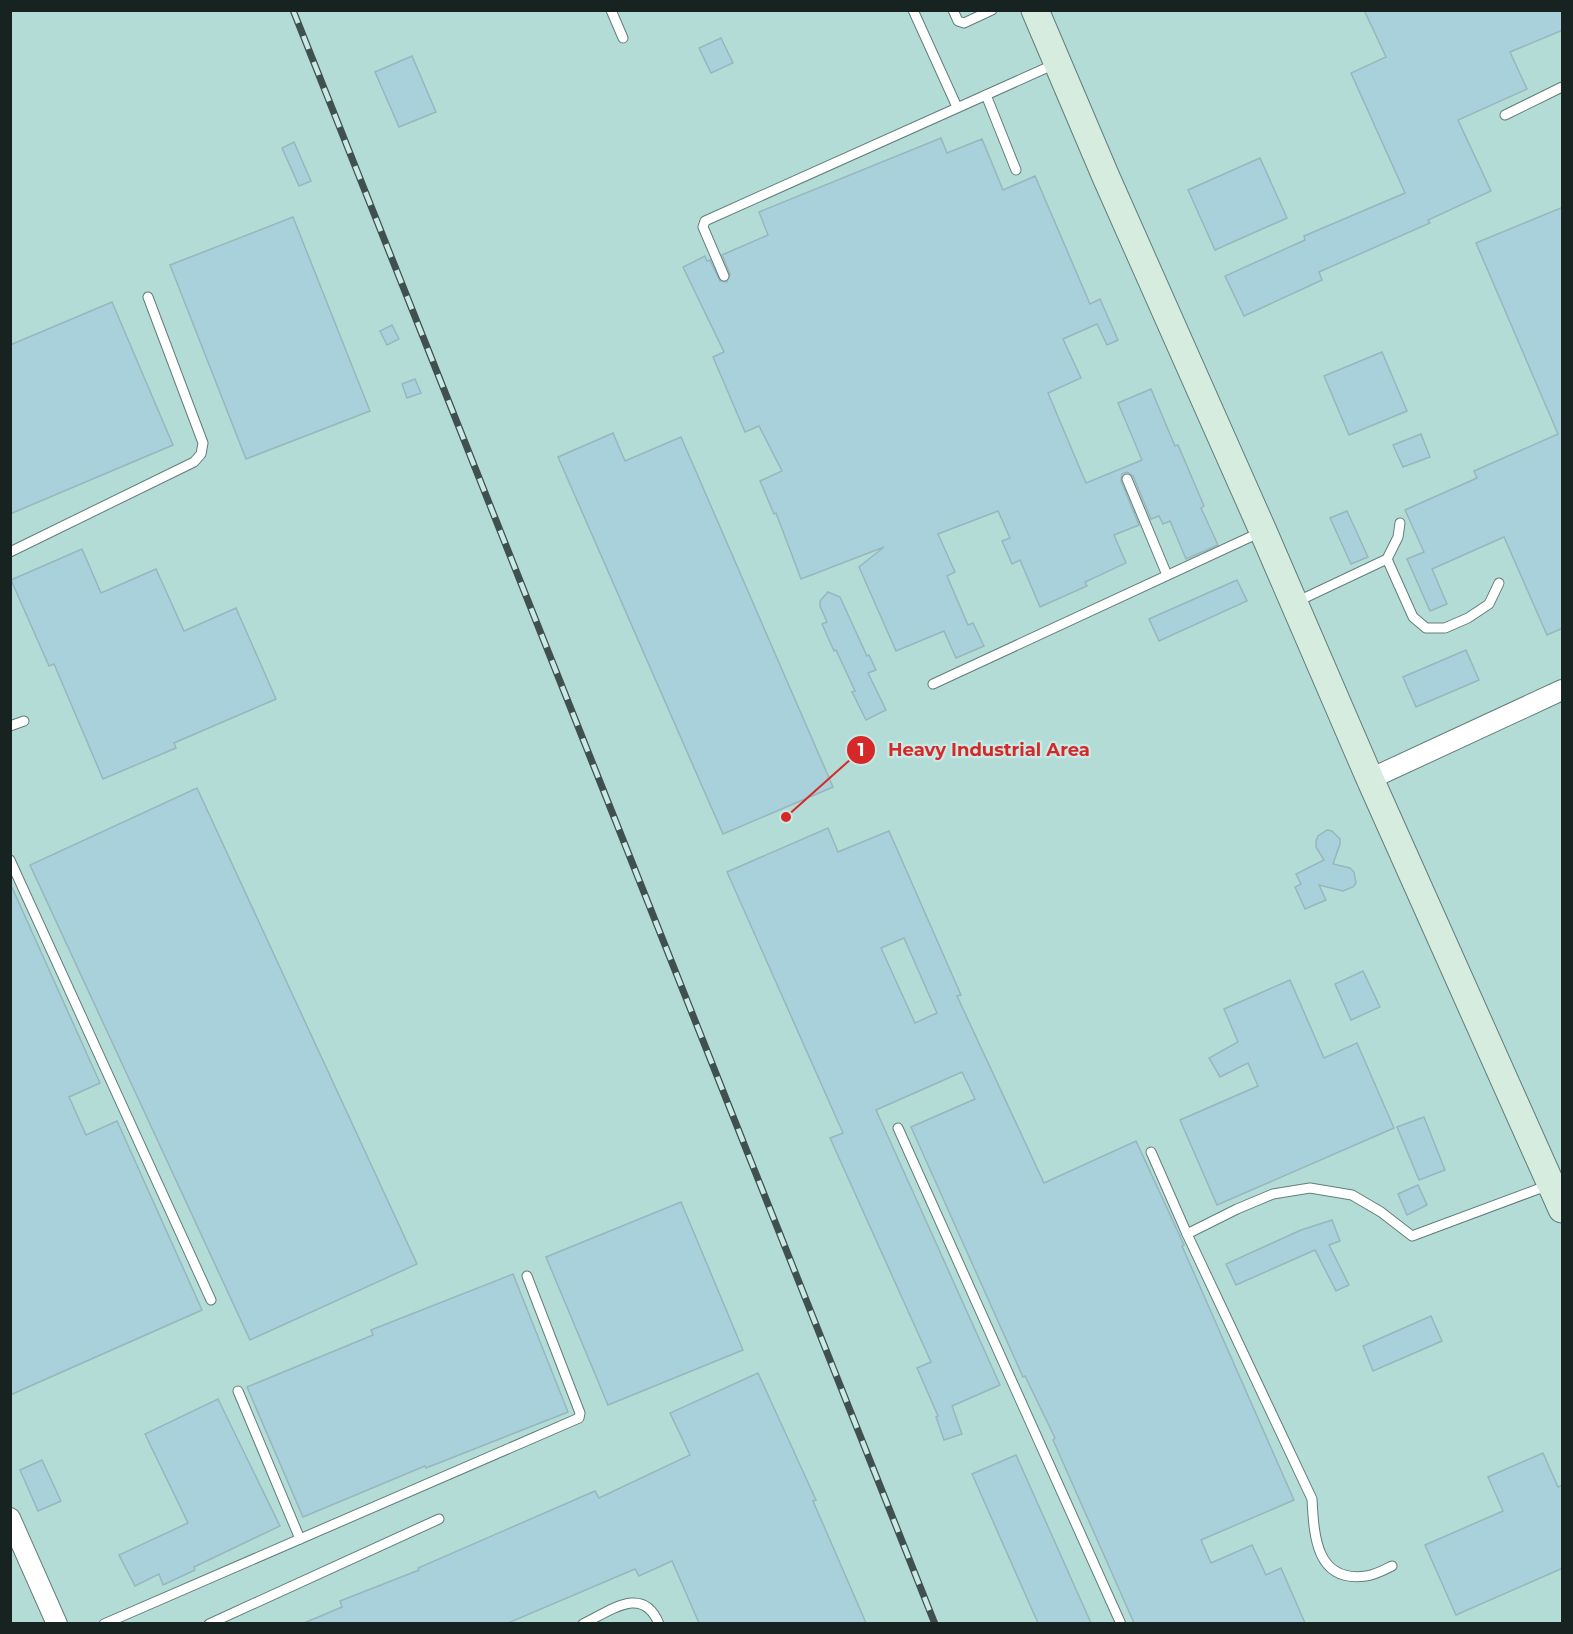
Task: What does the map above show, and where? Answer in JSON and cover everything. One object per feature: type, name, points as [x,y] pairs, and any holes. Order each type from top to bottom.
[{"type":"street","points":[[1035,10],[1110,188],[1263,531],[1370,779],[1563,1209]]},
{"type":"street","points":[[1370,779],[1563,690]]},
{"type":"street","points":[[10,1518],[57,1623]]},
{"type":"lane","points":[[611,10],[622,38]]},
{"type":"lane","points":[[912,10],[957,107]]},
{"type":"lane","points":[[953,10],[957,21],[964,23],[992,10]]},
{"type":"lane","points":[[724,276],[703,227],[705,221],[1057,63]]},
{"type":"lane","points":[[1505,115],[1563,87]]},
{"type":"lane","points":[[986,95],[1016,170]]},
{"type":"lane","points":[[10,552],[194,462],[201,454],[203,443],[148,297]]},
{"type":"lane","points":[[1127,479],[1167,575]]},
{"type":"lane","points":[[1294,603],[1387,559],[1398,537],[1400,523]]},
{"type":"lane","points":[[933,684],[1263,531]]},
{"type":"lane","points":[[1387,559],[1413,617],[1426,628],[1446,628],[1468,618],[1489,604],[1499,583]]},
{"type":"lane","points":[[10,726],[24,721]]},
{"type":"lane","points":[[10,860],[211,1300]]},
{"type":"lane","points":[[898,1128],[1121,1623]]},
{"type":"lane","points":[[1151,1152],[1187,1234],[1312,1499],[1315,1533],[1322,1557],[1332,1571],[1347,1577],[1368,1576],[1392,1566]]},
{"type":"lane","points":[[1187,1234],[1237,1209],[1274,1194],[1310,1188],[1352,1195],[1412,1236],[1551,1184]]},
{"type":"lane","points":[[104,1623],[579,1418],[580,1413],[527,1276]]},
{"type":"lane","points":[[237,1391],[300,1539]]},
{"type":"lane","points":[[209,1623],[439,1519]]},
{"type":"lane","points":[[583,1623],[636,1602],[647,1605],[659,1623]]},
{"type":"shaded area","points":[[11,11],[1562,11],[1562,1623],[11,1623]]},
{"type":"building","points":[[1364,10],[1563,10],[1563,30],[1510,52],[1527,89],[1458,120],[1491,191],[1428,220],[1430,223],[1319,272],[1322,280],[1244,316],[1225,276],[1305,240],[1304,236],[1405,193],[1351,73],[1386,57]]},
{"type":"building","points":[[721,38],[733,63],[711,73],[699,48]]},
{"type":"building","points":[[412,56],[436,112],[399,127],[375,72]]},
{"type":"building","points":[[941,138],[947,153],[982,139],[1003,190],[1035,176],[1090,304],[1100,299],[1118,340],[1107,345],[1097,324],[1063,339],[1081,378],[1048,393],[1086,483],[1142,460],[1118,403],[1151,389],[1175,446],[1178,445],[1204,506],[1201,508],[1218,545],[1186,559],[1170,521],[1163,524],[1159,516],[1151,519],[1133,476],[1127,472],[1122,474],[1121,481],[1139,525],[1114,535],[1126,563],[1085,582],[1087,586],[1040,607],[1020,560],[1012,564],[1002,541],[1010,538],[998,511],[938,534],[955,572],[947,576],[968,625],[973,623],[984,646],[956,658],[944,631],[896,651],[859,567],[884,547],[801,579],[776,513],[774,514],[760,481],[782,471],[759,426],[745,432],[713,357],[724,352],[683,267],[705,256],[707,261],[710,260],[720,281],[727,282],[730,274],[722,255],[768,235],[759,212]]},
{"type":"building","points":[[294,142],[311,181],[299,186],[282,148]]},
{"type":"building","points":[[1260,158],[1287,218],[1215,250],[1188,190]]},
{"type":"building","points":[[1563,207],[1563,628],[1547,635],[1504,537],[1432,569],[1447,604],[1430,611],[1407,559],[1424,552],[1405,510],[1477,478],[1474,471],[1558,434],[1476,243]]},
{"type":"building","points":[[293,217],[370,411],[246,459],[170,265]]},
{"type":"building","points":[[112,302],[173,445],[10,514],[10,345]]},
{"type":"building","points":[[392,325],[399,339],[387,345],[380,331]]},
{"type":"building","points":[[1382,352],[1407,411],[1349,435],[1324,376]]},
{"type":"building","points":[[415,379],[421,393],[407,398],[402,384]]},
{"type":"building","points":[[613,433],[625,461],[681,437],[833,787],[723,834],[558,457]]},
{"type":"building","points":[[1421,434],[1430,457],[1403,467],[1393,445]]},
{"type":"building","points":[[1347,511],[1368,557],[1351,564],[1330,518]]},
{"type":"building","points":[[82,549],[101,593],[156,569],[184,631],[236,608],[276,699],[174,743],[176,748],[103,779],[54,664],[49,666],[11,580]]},
{"type":"building","points":[[1237,580],[1247,601],[1159,641],[1149,619]]},
{"type":"building","points":[[828,592],[840,597],[867,656],[869,655],[876,670],[868,673],[886,710],[866,720],[852,692],[855,691],[822,624],[827,622],[820,601]]},
{"type":"building","points":[[1466,650],[1479,680],[1416,707],[1403,677]]},
{"type":"building","points":[[197,788],[417,1264],[250,1340],[30,865]]},
{"type":"building","points":[[828,828],[838,852],[889,831],[961,995],[957,996],[1044,1183],[1136,1141],[1184,1245],[1182,1246],[1294,1500],[1201,1540],[1211,1563],[1252,1545],[1266,1575],[1281,1568],[1305,1623],[1134,1623],[1053,1440],[1055,1438],[1025,1376],[1023,1377],[911,1127],[975,1099],[962,1072],[876,1110],[1000,1385],[952,1406],[962,1434],[944,1440],[936,1417],[938,1416],[917,1368],[931,1362],[830,1138],[843,1133],[727,872]],"holes":[[[904,938],[937,1013],[915,1023],[881,948]]]},
{"type":"building","points":[[1327,830],[1332,831],[1340,839],[1333,864],[1350,868],[1354,872],[1356,883],[1353,887],[1343,891],[1319,885],[1326,900],[1305,909],[1295,887],[1301,884],[1296,874],[1324,860],[1316,847],[1316,841],[1318,836]]},
{"type":"building","points":[[10,883],[100,1083],[69,1097],[86,1135],[117,1121],[202,1310],[10,1395]]},
{"type":"building","points":[[1363,971],[1380,1007],[1351,1020],[1335,984]]},
{"type":"building","points":[[1290,980],[1324,1058],[1357,1043],[1394,1128],[1217,1205],[1180,1120],[1258,1086],[1248,1063],[1220,1077],[1209,1058],[1238,1042],[1224,1009]]},
{"type":"building","points":[[1424,1117],[1445,1170],[1419,1180],[1397,1127]]},
{"type":"building","points":[[1418,1185],[1427,1205],[1407,1215],[1398,1194]]},
{"type":"building","points":[[681,1202],[743,1350],[608,1405],[546,1257]]},
{"type":"building","points":[[1332,1220],[1340,1241],[1329,1245],[1349,1285],[1336,1291],[1315,1250],[1236,1285],[1226,1264],[1301,1230]]},
{"type":"building","points":[[513,1274],[568,1412],[426,1468],[425,1466],[303,1517],[247,1387],[373,1335],[371,1330]]},
{"type":"building","points":[[1431,1316],[1442,1341],[1373,1371],[1363,1346]]},
{"type":"building","points":[[758,1373],[816,1500],[813,1501],[866,1623],[699,1623],[672,1561],[639,1576],[635,1569],[508,1623],[304,1623],[342,1607],[340,1601],[419,1570],[418,1568],[595,1491],[599,1498],[690,1455],[670,1413]]},
{"type":"building","points":[[218,1399],[280,1526],[194,1567],[195,1570],[163,1585],[159,1574],[135,1586],[119,1555],[188,1523],[145,1434]]},
{"type":"building","points":[[1543,1453],[1558,1487],[1563,1485],[1563,1568],[1456,1615],[1425,1545],[1503,1511],[1488,1477]]},
{"type":"building","points":[[1016,1455],[1091,1623],[1038,1623],[972,1474]]},
{"type":"building","points":[[42,1460],[61,1501],[38,1511],[20,1470]]},
{"type":"railway","points":[[293,10],[935,1624]]},
{"type":"place","name":"Heavy Industrial Area","points":[[786,817]]}]
